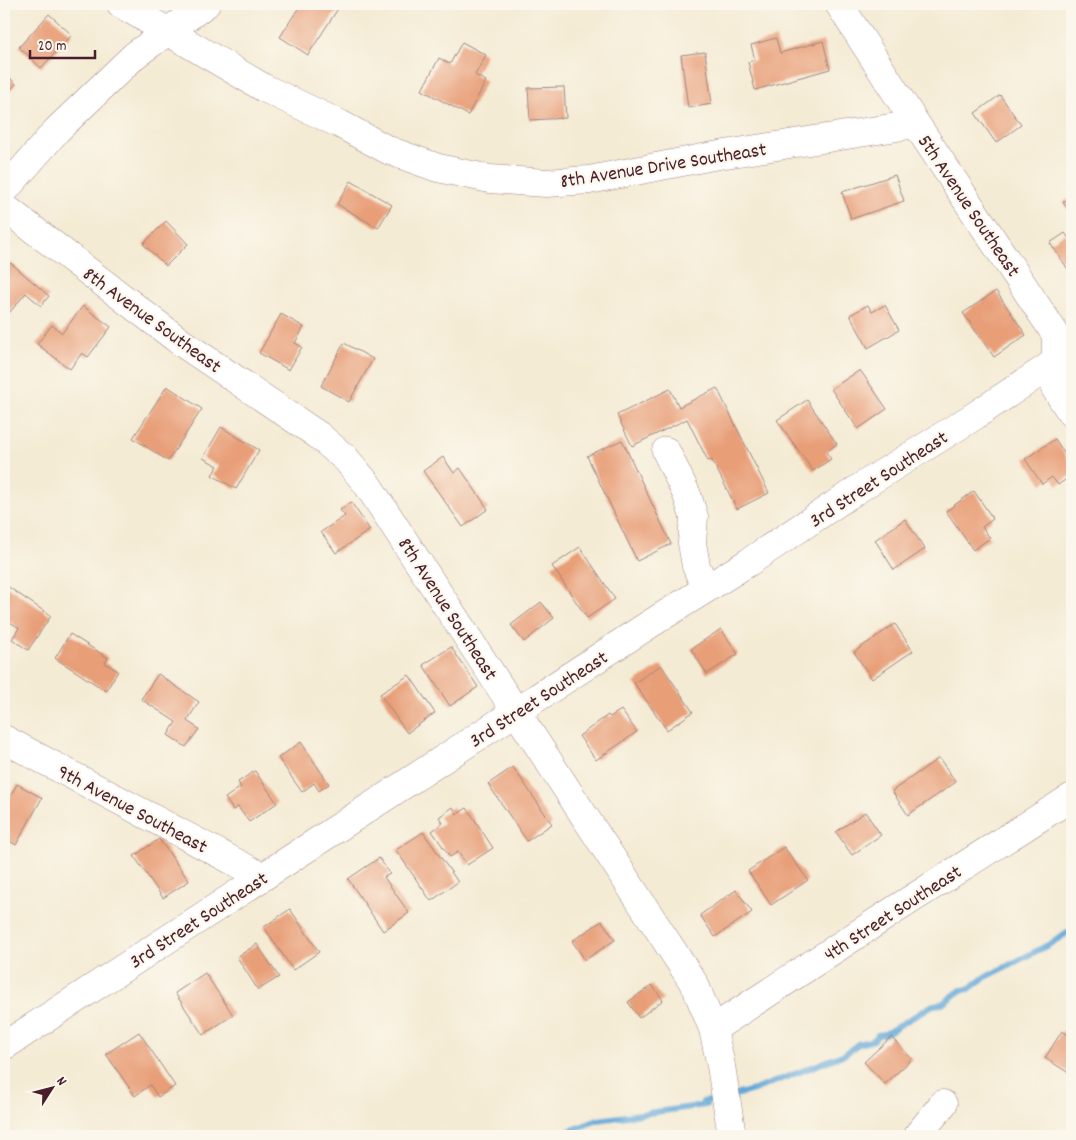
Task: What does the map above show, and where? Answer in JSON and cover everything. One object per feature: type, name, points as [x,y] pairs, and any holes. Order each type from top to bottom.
[{"type":"street","name":"8th Avenue Drive Southeast","points":[[121,4],[170,31],[264,88],[340,124],[388,150],[438,168],[490,179],[546,183],[589,180],[713,156],[916,124]]},
{"type":"street","points":[[4,191],[57,130],[135,55],[206,4]]},
{"type":"street","name":"5th Avenue Southeast","points":[[839,4],[1056,335],[1064,356],[1055,388],[1072,414]]},
{"type":"street","name":"8th Avenue Southeast","points":[[4,207],[182,343],[318,435],[346,459],[367,484],[695,985],[713,1029],[732,1136]]},
{"type":"street","name":"3rd Street Southeast","points":[[4,1046],[1064,356]]},
{"type":"street","points":[[666,451],[687,495],[694,517],[692,543],[696,566],[706,589]]},
{"type":"street","name":"9th Avenue Southeast","points":[[4,739],[263,877]]},
{"type":"street","name":"4th Street Southeast","points":[[713,1029],[896,908],[1072,797]]},
{"type":"street","points":[[917,1136],[943,1104]]},
{"type":"building","points":[[301,4],[341,4],[308,55],[280,37]]},
{"type":"building","points":[[49,14],[72,35],[41,68],[19,47]]},
{"type":"building","points":[[776,38],[780,53],[823,41],[830,69],[755,90],[748,62],[755,60],[751,45]]},
{"type":"building","points":[[462,42],[486,55],[475,75],[486,81],[468,115],[422,90],[439,58],[450,64]]},
{"type":"building","points":[[705,52],[712,104],[688,108],[681,55]]},
{"type":"building","points":[[4,72],[16,84],[4,97]]},
{"type":"building","points":[[564,87],[566,118],[530,120],[528,88]]},
{"type":"building","points":[[1000,95],[1021,125],[996,143],[975,113]]},
{"type":"building","points":[[895,175],[904,201],[851,219],[842,192]]},
{"type":"building","points":[[351,181],[392,205],[378,228],[337,204]]},
{"type":"building","points":[[1072,196],[1072,216],[1063,202]]},
{"type":"building","points":[[166,221],[188,244],[166,266],[143,244]]},
{"type":"building","points":[[1065,233],[1072,240],[1072,275],[1050,243]]},
{"type":"building","points":[[11,263],[49,296],[41,306],[26,293],[4,319],[4,271]]},
{"type":"building","points":[[996,291],[1026,335],[994,357],[963,313]]},
{"type":"building","points":[[868,305],[872,312],[885,305],[899,330],[868,348],[850,315]]},
{"type":"building","points":[[83,306],[111,327],[88,357],[82,353],[70,369],[37,344],[52,325],[62,333]]},
{"type":"building","points":[[281,314],[304,327],[295,343],[302,347],[289,370],[259,353]]},
{"type":"building","points":[[344,343],[373,359],[349,402],[321,386]]},
{"type":"building","points":[[860,370],[887,409],[858,429],[831,389]]},
{"type":"building","points":[[167,386],[202,409],[168,461],[133,438]]},
{"type":"building","points":[[717,388],[769,493],[737,509],[712,460],[708,461],[687,419],[632,446],[617,415],[670,389],[679,407]]},
{"type":"building","points":[[807,400],[837,444],[826,452],[831,459],[813,471],[777,420]]},
{"type":"building","points":[[221,427],[259,450],[236,489],[212,475],[218,466],[203,458]]},
{"type":"building","points":[[1055,439],[1072,465],[1072,475],[1058,485],[1052,477],[1042,484],[1025,459]]},
{"type":"building","points":[[622,440],[671,544],[637,561],[587,456]]},
{"type":"building","points":[[443,457],[454,473],[460,468],[488,509],[463,527],[423,471]]},
{"type":"building","points":[[974,491],[993,519],[982,527],[990,538],[973,550],[946,511]]},
{"type":"building","points":[[351,502],[370,530],[336,553],[321,532],[345,516],[340,510]]},
{"type":"building","points":[[905,519],[925,549],[894,570],[875,540]]},
{"type":"building","points":[[580,547],[615,599],[587,618],[552,566]]},
{"type":"building","points":[[4,584],[51,616],[28,650],[12,639],[19,628],[4,618]]},
{"type":"building","points":[[541,602],[554,618],[524,642],[511,625]]},
{"type":"building","points":[[895,624],[913,651],[872,679],[854,652]]},
{"type":"building","points":[[721,629],[738,654],[707,674],[691,649]]},
{"type":"building","points":[[70,634],[108,658],[105,663],[118,671],[106,691],[55,658]]},
{"type":"building","points":[[451,647],[478,687],[450,706],[423,665]]},
{"type":"building","points":[[661,665],[693,712],[667,730],[634,683]]},
{"type":"building","points":[[158,674],[199,702],[187,721],[199,729],[186,747],[168,735],[176,722],[141,699]]},
{"type":"building","points":[[409,675],[435,713],[407,733],[380,694]]},
{"type":"building","points":[[621,710],[637,732],[596,760],[579,736],[608,715],[610,717]]},
{"type":"building","points":[[301,742],[329,784],[319,791],[314,783],[302,792],[278,758]]},
{"type":"building","points":[[939,758],[956,782],[908,815],[892,791]]},
{"type":"building","points":[[513,767],[552,824],[527,841],[488,784]]},
{"type":"building","points":[[255,771],[277,803],[249,822],[238,807],[233,810],[225,798],[241,787],[238,782]]},
{"type":"building","points":[[17,784],[42,798],[16,845],[4,838],[4,808]]},
{"type":"building","points":[[453,807],[457,814],[467,808],[493,848],[467,865],[458,852],[450,857],[432,831],[443,823],[439,817]]},
{"type":"building","points":[[865,812],[881,835],[852,855],[836,832]]},
{"type":"building","points":[[423,832],[458,882],[431,901],[396,850]]},
{"type":"building","points":[[159,839],[189,881],[163,898],[134,856]]},
{"type":"building","points":[[784,847],[808,880],[771,905],[748,871]]},
{"type":"building","points":[[379,858],[390,874],[384,877],[409,913],[383,931],[348,879]]},
{"type":"building","points":[[736,890],[752,912],[715,937],[700,915]]},
{"type":"building","points":[[290,909],[319,952],[293,970],[264,927]]},
{"type":"building","points":[[602,921],[615,940],[585,960],[572,941]]},
{"type":"building","points":[[257,944],[279,977],[258,990],[237,957]]},
{"type":"building","points":[[205,973],[233,1015],[203,1035],[175,993]]},
{"type":"building","points":[[652,985],[663,1000],[639,1018],[628,1002]]},
{"type":"building","points":[[1062,1031],[1072,1037],[1072,1075],[1045,1058]]},
{"type":"building","points":[[139,1032],[175,1086],[158,1097],[150,1085],[135,1096],[106,1054]]},
{"type":"building","points":[[891,1037],[912,1059],[885,1084],[864,1062]]},
{"type":"waterway","points":[[731,1096],[754,1090],[845,1054],[858,1044],[874,1040],[878,1035],[885,1034],[933,1005],[942,1004],[961,990],[969,989],[982,979],[1050,944],[1072,930]]},
{"type":"waterway","points":[[556,1136],[598,1120],[706,1105],[703,1102],[719,1099]]}]
